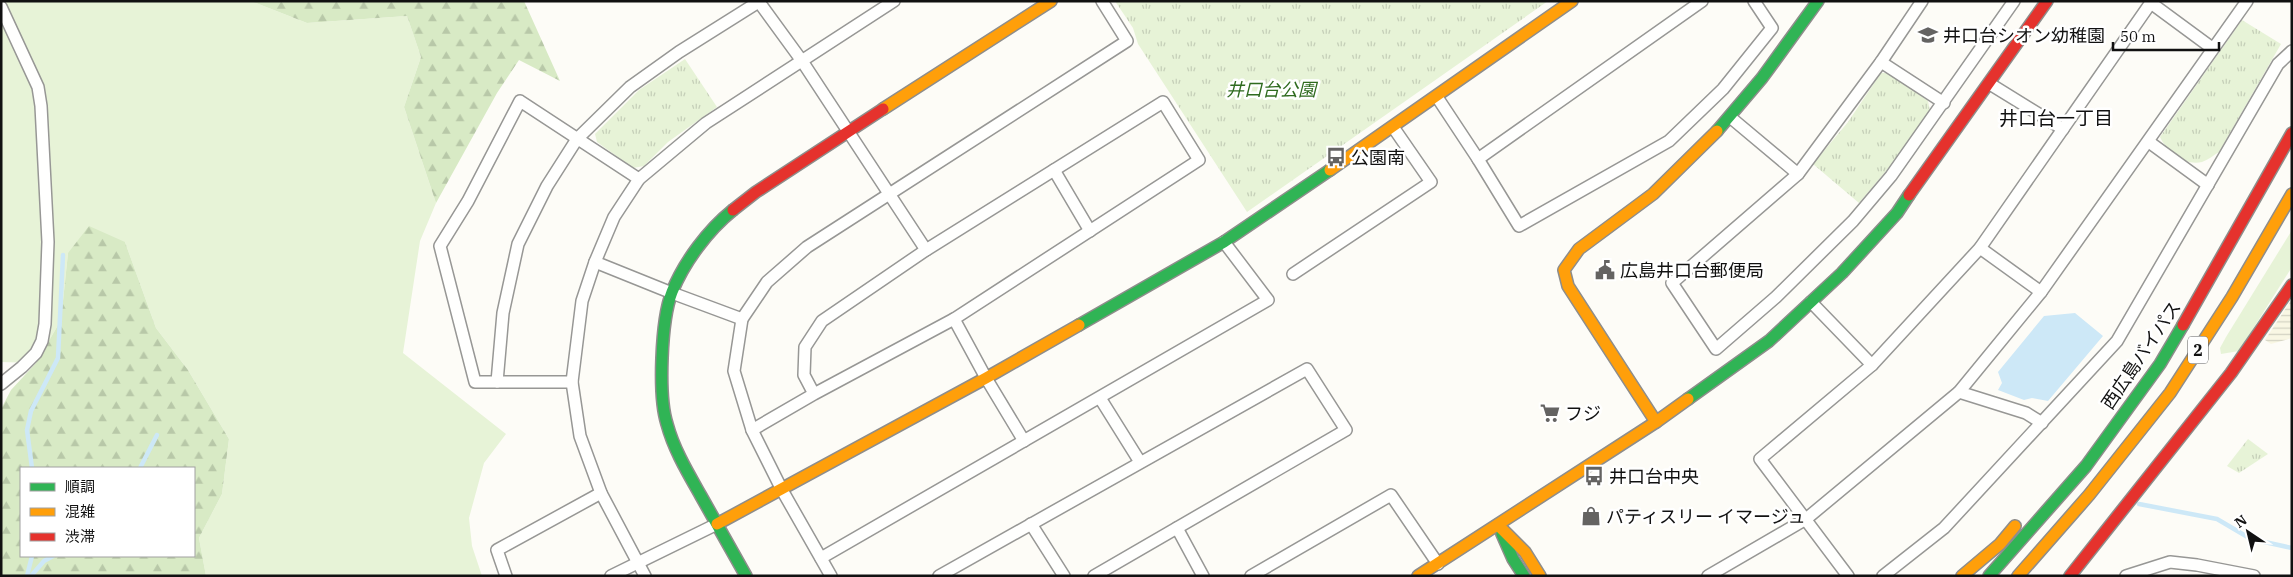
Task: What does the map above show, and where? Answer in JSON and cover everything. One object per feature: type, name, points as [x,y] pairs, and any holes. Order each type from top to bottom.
[{"type":"main road","points":[[746,576],[680,458],[666,423],[661,380],[664,336],[672,293],[691,258],[718,222],[756,192],[1051,1]]},
{"type":"main road","points":[[717,524],[986,378],[1224,242],[1437,97],[1572,1]]},
{"type":"main road","points":[[1656,422],[1568,286],[1564,270],[1574,253],[1652,194],[1730,117],[1818,1]]},
{"type":"main road","points":[[1418,576],[1656,422],[1769,341],[1812,302],[1897,213],[2047,1]]},
{"type":"main road","name":"西広島バイパス","points":[[1989,576],[2086,466],[2160,364],[2207,286],[2292,132]]},
{"type":"main road","name":"2","points":[[2018,576],[2090,495],[2170,393],[2232,297],[2292,194]]},
{"type":"main road","points":[[2070,576],[2231,373],[2292,285]]},
{"type":"main road","points":[[2083,450],[2160,364]]},
{"type":"main road","points":[[2032,576],[2090,495]]},
{"type":"main road","points":[[1962,576],[2000,544],[2025,515]]},
{"type":"main road","points":[[1498,525],[1513,559],[1524,576]]},
{"type":"main road","points":[[1498,525],[1525,552],[1540,576]]},
{"type":"street","points":[[645,576],[601,493],[580,436],[572,382],[582,301],[595,262],[614,217],[639,180],[706,123],[894,1]]},
{"type":"street","points":[[830,576],[782,490],[752,430],[734,370],[742,319],[766,282],[808,247],[1127,41],[1102,1]]},
{"type":"street","points":[[1478,159],[1702,1]]},
{"type":"street","points":[[1437,97],[1519,226],[1669,141],[1723,89],[1772,28],[1754,1]]},
{"type":"street","points":[[1922,1],[1881,62],[1798,174],[1672,282],[1716,349],[1776,297],[1853,221],[1890,176],[1944,103],[2014,1]]},
{"type":"street","points":[[1708,576],[1806,519],[1959,392],[2041,292],[2247,1]]},
{"type":"street","points":[[497,382],[503,313],[518,244],[547,186],[577,139],[630,87],[679,52],[760,2],[892,194],[926,250]]},
{"type":"street","points":[[1848,576],[1760,459],[1872,365],[1980,248],[2152,2],[2212,48]]},
{"type":"street","points":[[1,7],[38,87],[41,106],[48,242],[45,324],[42,341],[30,360],[1,384]]},
{"type":"street","points":[[1883,576],[1944,528],[2117,341],[2278,64],[2292,51]]},
{"type":"street","points":[[1881,62],[1944,103]]},
{"type":"street","points":[[1990,84],[2063,129]]},
{"type":"street","points":[[572,382],[475,382],[440,246],[468,201],[520,100],[639,180]]},
{"type":"street","points":[[752,430],[814,394],[954,319],[1199,160],[1163,102],[926,250],[822,321],[806,347],[804,375],[814,394]]},
{"type":"street","points":[[1730,117],[1798,174]]},
{"type":"street","points":[[1293,274],[1431,182],[1393,127]]},
{"type":"street","points":[[2149,142],[2208,185]]},
{"type":"street","points":[[1054,170],[1090,231]]},
{"type":"street","points":[[820,558],[1268,300],[1224,242]]},
{"type":"street","points":[[1980,248],[2041,292]]},
{"type":"street","points":[[595,262],[742,319]]},
{"type":"street","points":[[1812,302],[1872,365]]},
{"type":"street","points":[[954,319],[986,378],[1024,441]]},
{"type":"street","points":[[940,576],[1307,369],[1346,430],[1094,576]]},
{"type":"street","points":[[1959,392],[2026,413],[2042,423]]},
{"type":"street","points":[[1100,398],[1140,462]]},
{"type":"street","points":[[506,576],[497,550],[601,493]]},
{"type":"street","points":[[1251,576],[1391,495],[1438,564]]},
{"type":"street","points":[[611,576],[717,524]]},
{"type":"street","points":[[1032,524],[1064,576]]},
{"type":"street","points":[[1177,528],[1204,576]]},
{"type":"street","points":[[2126,576],[2170,562],[2197,564],[2254,576]]},
{"type":"shaded area","points":[[2292,299],[2292,338],[2271,344],[2265,340]]},
{"type":"green space","points":[[1,1],[251,1],[307,23],[407,16],[421,57],[404,107],[436,203],[420,241],[403,353],[506,434],[484,463],[469,518],[472,546],[482,576],[206,576],[199,538],[222,494],[229,439],[188,370],[156,328],[125,242],[68,253],[61,320],[36,363],[1,362]]},
{"type":"green space","points":[[251,1],[524,1],[560,81],[519,60],[497,93],[436,203],[404,107],[421,57],[407,16],[307,23]]},
{"type":"green space","name":"井口台公園","points":[[1115,1],[1548,1],[1247,212],[1138,44],[1133,28]]},
{"type":"green space","points":[[2242,20],[2281,44],[2219,152],[2202,162],[2196,163],[2183,160],[2167,148],[2160,137]]},
{"type":"green space","points":[[685,59],[717,107],[668,142],[644,166],[633,168],[597,142],[595,134],[639,90]]},
{"type":"green space","points":[[1881,73],[1890,73],[1928,101],[1930,111],[1902,152],[1859,203],[1813,164],[1848,122]]},
{"type":"green space","points":[[89,226],[125,242],[156,328],[188,370],[229,439],[222,494],[199,538],[206,576],[1,576],[1,409],[11,390],[36,363],[61,320],[68,253]]},
{"type":"green space","points":[[2292,230],[2292,267],[2239,351],[2221,354],[2220,348],[2226,337]]},
{"type":"green space","points":[[2248,439],[2268,454],[2239,473],[2227,466]]},
{"type":"water","points":[[2075,313],[2103,336],[2048,401],[2032,398],[2024,400],[1998,390],[2002,383],[1998,372],[2044,316]]},
{"type":"waterway","points":[[32,467],[27,430],[31,411],[58,358],[63,255]]},
{"type":"waterway","points":[[141,467],[157,435]]},
{"type":"waterway","points":[[2139,504],[2217,519],[2251,539],[2292,548]]},
{"type":"waterway","points":[[27,576],[32,557]]},
{"type":"waterway","points":[[31,576],[44,561],[51,557]]},
{"type":"traffic: fast","points":[[1717,131],[1762,78],[1818,1]]},
{"type":"traffic: fast","points":[[1079,325],[1224,242],[1330,170]]},
{"type":"traffic: fast","points":[[1688,399],[1769,341],[1842,273],[1897,213],[1909,195]]},
{"type":"traffic: fast","points":[[733,210],[698,247],[683,269],[672,292],[663,339],[662,396],[667,424],[677,452],[746,576]]},
{"type":"traffic: fast","points":[[1989,576],[2086,466],[2160,364],[2183,325]]},
{"type":"traffic: fast","points":[[1502,534],[1513,559],[1524,576]]},
{"type":"traffic: slow","points":[[883,109],[1051,1]]},
{"type":"traffic: slow","points":[[1330,170],[1572,1]]},
{"type":"traffic: slow","points":[[1656,422],[1568,286],[1564,270],[1579,249],[1653,194],[1717,131]]},
{"type":"traffic: slow","points":[[2018,576],[2089,495],[2170,393],[2232,297],[2292,194]]},
{"type":"traffic: slow","points":[[717,524],[986,378],[1079,325]]},
{"type":"traffic: slow","points":[[1418,576],[1656,422],[1688,399]]},
{"type":"traffic: slow","points":[[1498,525],[1525,552],[1540,576]]},
{"type":"traffic: slow","points":[[1962,576],[2000,544],[2015,526]]},
{"type":"traffic: jam","points":[[1909,195],[2047,1]]},
{"type":"traffic: jam","points":[[733,210],[756,192],[883,109]]},
{"type":"traffic: jam","points":[[2183,325],[2292,133]]},
{"type":"traffic: jam","points":[[2070,576],[2231,373],[2292,285]]},
{"type":"place","name":"井口台シオン幼稚園","points":[[1928,35]]},
{"type":"place","name":"公園南","points":[[1336,157]]},
{"type":"place","name":"広島井口台郵便局","points":[[1605,270]]},
{"type":"place","name":"フジ","points":[[1550,413]]},
{"type":"place","name":"井口台中央","points":[[1594,476]]},
{"type":"place","name":"パティスリー イマージュ","points":[[1591,516]]},
{"type":"district","name":"井口台一丁目","points":[[2056,118]]}]
